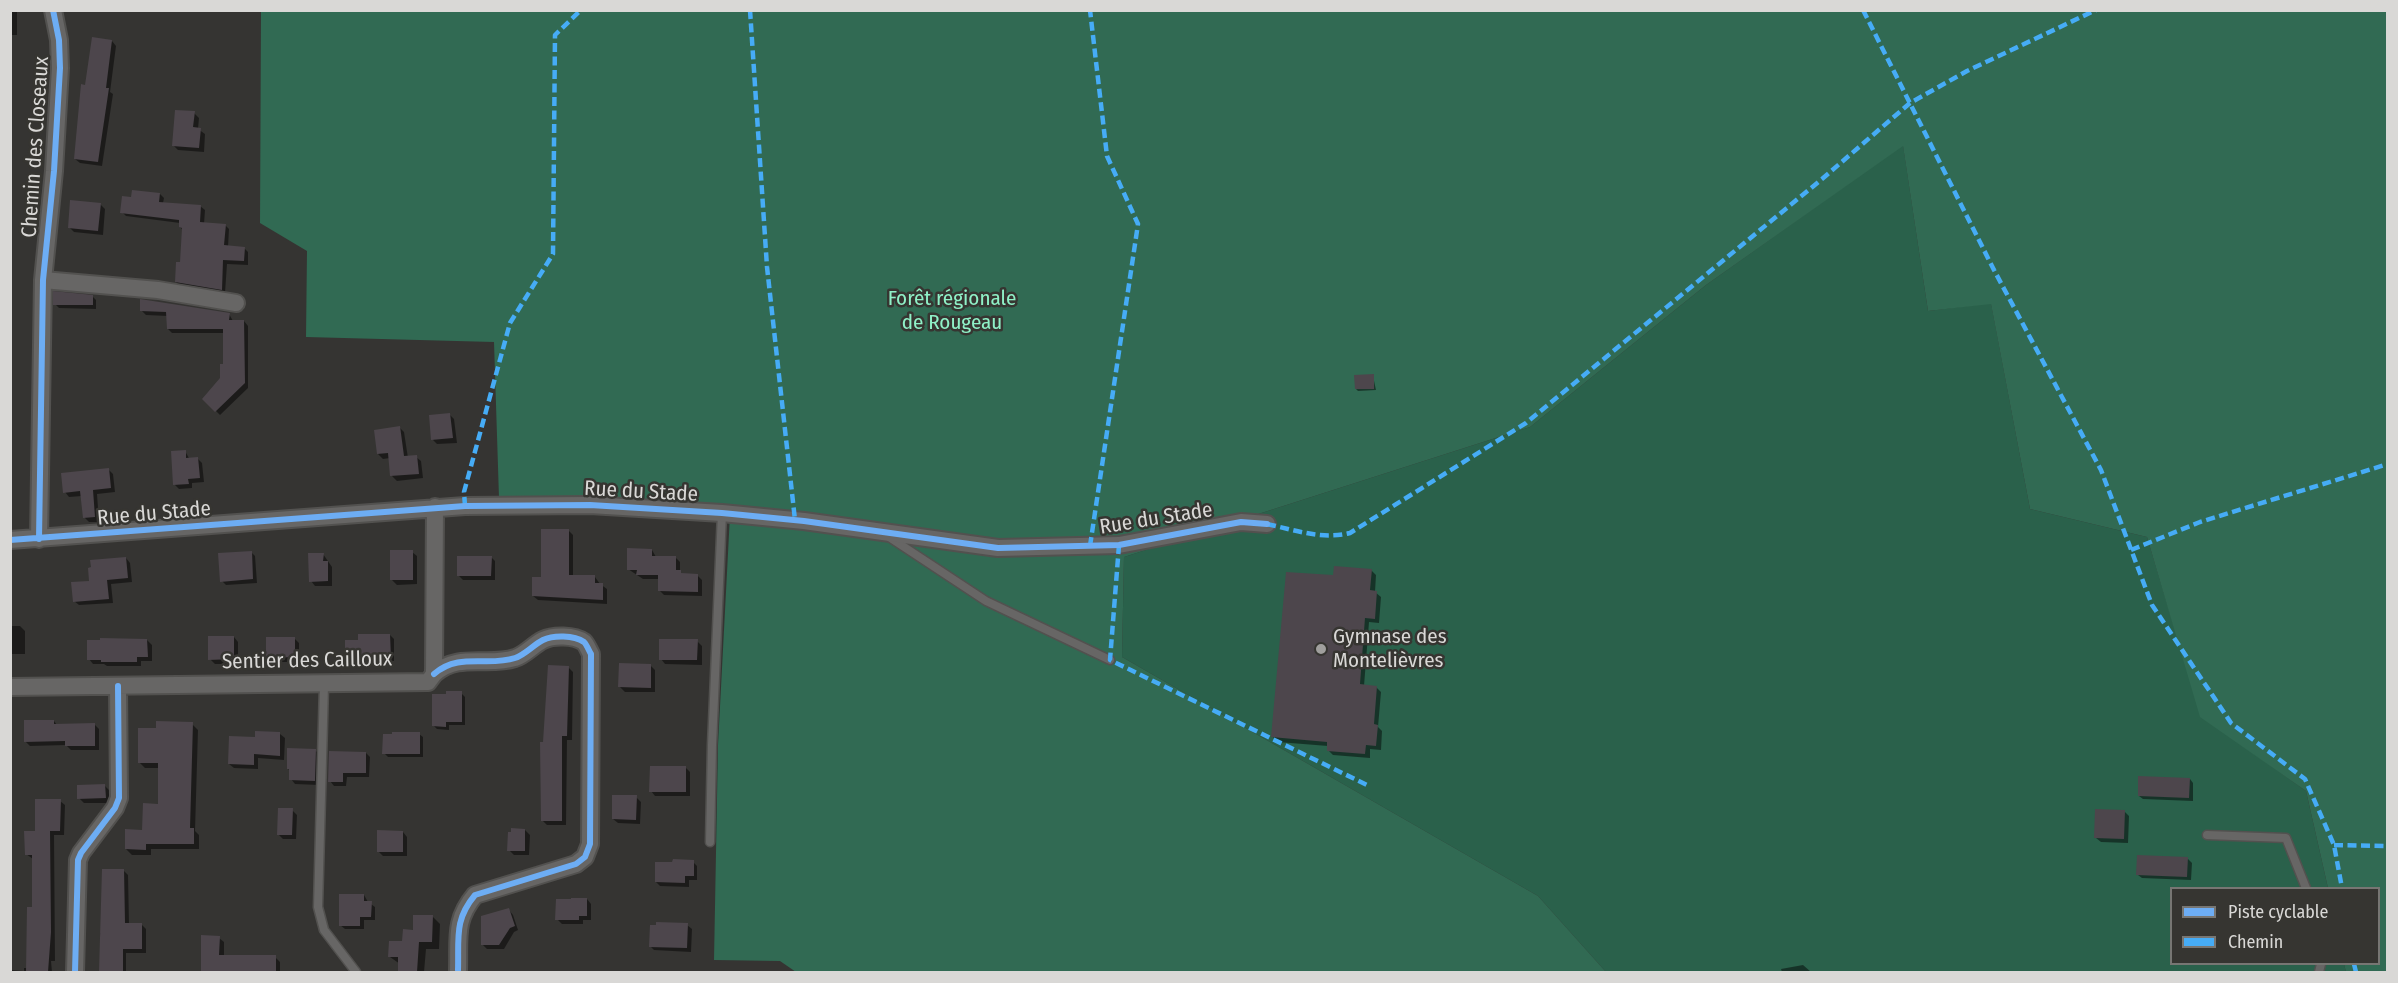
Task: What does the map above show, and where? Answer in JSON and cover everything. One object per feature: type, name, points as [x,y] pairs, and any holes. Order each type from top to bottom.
[{"type":"street","name":"Chemin des Closeaux","points":[[39,539],[43,280],[54,171],[60,68],[53,10]]},
{"type":"street","points":[[43,280],[158,290],[236,303]]},
{"type":"street","name":"Rue du Stade","points":[[10,540],[185,529],[272,519],[435,507],[590,505],[722,513],[804,521],[998,548],[1110,546],[1241,522],[1267,524]]},
{"type":"street","points":[[434,674],[435,507]]},
{"type":"street","points":[[434,674],[444,665],[475,660],[496,661],[516,658],[544,639],[557,637],[572,638],[585,643],[591,654],[590,844],[585,857],[576,864],[476,895],[464,908],[459,921],[458,970]]},
{"type":"street","name":"Sentier des Cailloux","points":[[10,687],[428,682],[434,674]]},
{"type":"street","points":[[75,972],[78,860],[115,808],[119,798],[118,686]]},
{"type":"lane","points":[[710,842],[722,513]]},
{"type":"lane","points":[[884,533],[986,601],[1110,660]]},
{"type":"lane","points":[[324,685],[318,907],[324,930],[356,972]]},
{"type":"lane","points":[[2207,835],[2286,838],[2306,887]]},
{"type":"green space","name":"Forêt régionale de Rougeau","points":[[261,11],[2387,11],[2387,972],[2346,972],[2344,965],[2380,965],[2380,887],[2328,887],[2306,791],[2200,717],[2147,537],[2030,509],[1991,304],[1928,311],[1903,146],[1706,285],[1530,427],[1124,557],[1122,657],[1538,896],[1606,972],[796,972],[780,961],[714,960],[718,745],[730,515],[499,498],[494,342],[306,337],[307,251],[260,223]]},
{"type":"green space","points":[[1903,145],[1928,311],[1991,303],[2030,509],[2147,537],[2201,716],[2306,791],[2328,887],[2170,887],[2170,965],[2344,965],[2346,972],[1606,972],[1538,896],[1122,657],[1124,557],[1530,427],[1706,285]]},
{"type":"building","points":[[92,37],[112,40],[106,88],[109,88],[98,162],[74,159],[81,84],[85,85]]},
{"type":"building","points":[[175,110],[195,111],[193,127],[201,128],[199,148],[172,146]]},
{"type":"building","points":[[132,190],[160,193],[159,202],[201,205],[200,222],[226,224],[224,245],[245,247],[244,261],[223,260],[222,290],[175,282],[176,262],[180,262],[182,228],[179,227],[179,220],[120,213],[122,196],[131,197]]},
{"type":"building","points":[[70,200],[101,203],[98,231],[68,228]]},
{"type":"building","points":[[53,291],[93,295],[93,305],[53,305]]},
{"type":"building","points":[[140,299],[230,313],[229,320],[244,320],[245,383],[215,412],[202,399],[220,378],[220,364],[223,364],[223,329],[167,329],[166,312],[140,311]]},
{"type":"building","points":[[1374,374],[1374,389],[1355,389],[1354,375]]},
{"type":"building","points":[[450,413],[453,438],[431,440],[429,415]]},
{"type":"building","points":[[400,426],[404,456],[417,455],[419,474],[390,476],[388,453],[377,454],[374,430]]},
{"type":"building","points":[[186,450],[186,458],[198,457],[200,478],[188,479],[189,484],[173,485],[171,451]]},
{"type":"building","points":[[109,468],[111,488],[93,490],[95,517],[83,518],[80,491],[63,493],[61,473]]},
{"type":"building","points":[[541,529],[569,529],[569,575],[595,575],[595,583],[603,583],[603,600],[532,596],[532,577],[541,577]]},
{"type":"building","points":[[627,548],[652,549],[652,556],[676,556],[676,570],[681,570],[681,573],[698,574],[698,592],[658,591],[658,575],[636,575],[637,570],[627,570]]},
{"type":"building","points":[[390,550],[413,550],[413,580],[390,580]]},
{"type":"building","points":[[252,551],[253,579],[220,582],[218,553]]},
{"type":"building","points":[[308,553],[324,553],[323,561],[328,561],[328,581],[309,582]]},
{"type":"building","points":[[457,556],[492,556],[491,576],[457,576]]},
{"type":"building","points":[[126,557],[128,578],[107,580],[109,599],[73,602],[71,582],[89,581],[90,560]]},
{"type":"building","name":"Gymnase des Montelièvres","points":[[1334,566],[1372,569],[1370,590],[1377,591],[1375,619],[1365,618],[1360,684],[1377,686],[1374,724],[1378,725],[1376,746],[1366,745],[1365,754],[1327,751],[1327,742],[1271,737],[1286,572],[1333,575]]},
{"type":"building","points":[[358,634],[390,634],[391,658],[345,657],[345,640],[358,640]]},
{"type":"building","points":[[208,636],[234,636],[234,659],[208,660]]},
{"type":"building","points":[[266,637],[295,637],[295,657],[266,658]]},
{"type":"building","points":[[100,638],[147,639],[148,657],[137,657],[137,662],[87,660],[87,640],[100,640]]},
{"type":"building","points":[[659,639],[698,639],[697,660],[659,660]]},
{"type":"building","points":[[619,663],[651,664],[651,688],[618,687]]},
{"type":"building","points":[[548,665],[569,666],[567,736],[562,736],[562,821],[541,821],[540,742],[543,742]]},
{"type":"building","points":[[446,691],[462,691],[462,722],[446,722],[446,727],[432,726],[432,694],[446,694]]},
{"type":"building","points":[[24,720],[54,720],[54,724],[95,723],[95,746],[65,746],[65,741],[24,742]]},
{"type":"building","points":[[156,721],[193,722],[190,828],[194,828],[194,844],[146,844],[146,850],[125,849],[125,829],[142,830],[143,803],[158,804],[158,763],[138,763],[138,728],[156,728]]},
{"type":"building","points":[[255,731],[280,732],[280,756],[254,754],[254,765],[228,764],[229,736],[255,737]]},
{"type":"building","points":[[392,732],[420,732],[420,754],[382,754],[383,734],[392,734]]},
{"type":"building","points":[[287,748],[316,749],[315,781],[289,780]]},
{"type":"building","points":[[329,751],[366,752],[366,773],[343,773],[343,782],[328,782]]},
{"type":"building","points":[[650,766],[686,766],[686,792],[649,792]]},
{"type":"building","points":[[2138,776],[2190,778],[2189,798],[2138,796]]},
{"type":"building","points":[[105,784],[106,798],[77,799],[77,785]]},
{"type":"building","points":[[612,795],[637,795],[636,820],[612,819]]},
{"type":"building","points":[[35,799],[61,799],[60,831],[50,831],[51,932],[48,972],[26,972],[27,907],[32,907],[32,855],[25,855],[24,831],[35,831]]},
{"type":"building","points":[[278,808],[293,808],[292,835],[277,835]]},
{"type":"building","points":[[2095,809],[2125,810],[2124,839],[2094,838]]},
{"type":"building","points":[[511,828],[525,829],[525,851],[507,851],[508,832],[511,832]]},
{"type":"building","points":[[377,830],[403,831],[403,852],[377,852]]},
{"type":"building","points":[[2137,855],[2188,857],[2187,877],[2136,875]]},
{"type":"building","points":[[673,859],[694,860],[694,876],[685,876],[685,883],[655,882],[655,862],[672,862]]},
{"type":"building","points":[[102,869],[124,869],[125,923],[142,923],[142,949],[123,949],[123,972],[99,972]]},
{"type":"building","points":[[339,894],[364,894],[364,901],[372,901],[371,917],[360,917],[360,926],[339,926]]},
{"type":"building","points":[[587,898],[587,916],[579,916],[579,920],[555,920],[556,899]]},
{"type":"building","points":[[509,908],[515,926],[510,928],[499,945],[481,945],[481,916]]},
{"type":"building","points":[[413,915],[433,915],[432,942],[419,942],[417,972],[398,972],[398,957],[388,957],[389,941],[402,941],[403,929],[413,930]]},
{"type":"building","points":[[656,922],[688,923],[687,948],[649,947],[650,925],[656,925]]},
{"type":"building","points":[[201,935],[220,936],[219,955],[276,955],[276,972],[201,972]]},
{"type":"marked path","points":[[465,506],[464,492],[510,323],[553,254],[555,35],[581,10]]},
{"type":"marked path","points":[[750,10],[767,267],[795,520]]},
{"type":"marked path","points":[[1090,10],[1107,156],[1138,224],[1090,546]]},
{"type":"marked path","points":[[1863,10],[1994,270],[2101,470],[2152,605],[2231,723],[2305,779],[2334,845],[2342,887]]},
{"type":"marked path","points":[[1267,524],[1318,535],[1350,533],[1526,423],[1822,179],[1910,103],[1967,71],[2096,10]]},
{"type":"marked path","points":[[2131,550],[2200,522],[2388,464]]},
{"type":"marked path","points":[[1119,545],[1110,660],[1367,785]]},
{"type":"marked path","points":[[2334,845],[2388,846]]},
{"type":"marked path","points":[[2354,965],[2356,972]]},
{"type":"cycle path","points":[[39,539],[43,280],[54,171],[60,68],[59,40],[53,10]]},
{"type":"cycle path","points":[[10,540],[465,506],[590,505],[722,513],[804,521],[998,548],[1119,545],[1241,522],[1267,524]]},
{"type":"cycle path","points":[[434,674],[453,663],[515,658],[543,640],[552,637],[564,636],[580,640],[585,643],[591,654],[590,844],[585,857],[576,864],[475,895],[468,904],[461,921],[458,939],[458,970]]},
{"type":"cycle path","points":[[75,972],[78,860],[115,808],[119,798],[118,686]]},
{"type":"place","name":"Gymnase des Montelièvres","points":[[1321,649]]}]
